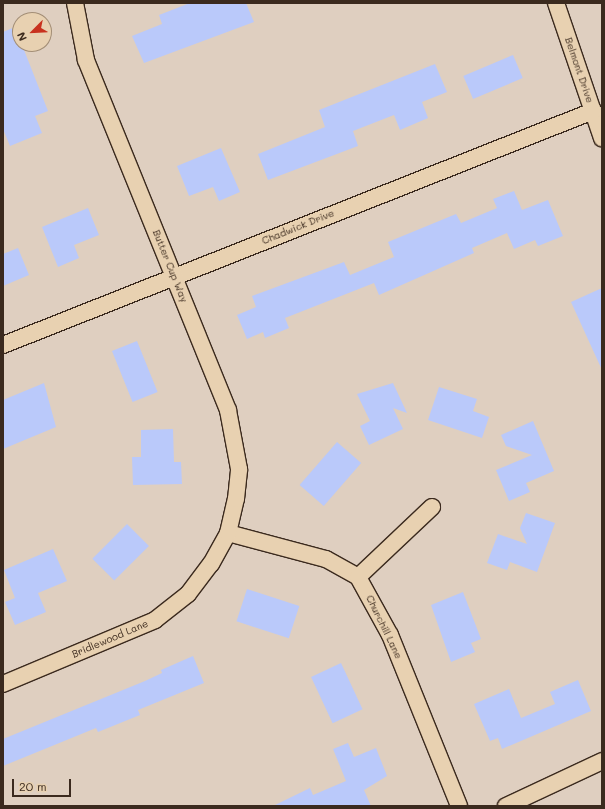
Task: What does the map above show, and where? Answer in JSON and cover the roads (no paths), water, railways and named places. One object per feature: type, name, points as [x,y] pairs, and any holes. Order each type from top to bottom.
[{"type":"street","name":"Butter Cup Way","points":[[75,3],[86,60],[228,410],[236,440],[238,476],[228,533]]},
{"type":"street","name":"Belmont Drive","points":[[556,3],[602,138]]},
{"type":"street","name":"Chadwick Drive","points":[[3,345],[593,111]]},
{"type":"street","points":[[228,533],[326,559],[358,577],[432,507]]},
{"type":"street","name":"Bridlewood Lane","points":[[3,684],[155,620],[188,594],[212,564],[228,533]]},
{"type":"street","name":"Churchill Lane","points":[[358,577],[390,635],[459,806]]},
{"type":"street","points":[[506,806],[602,761]]}]
